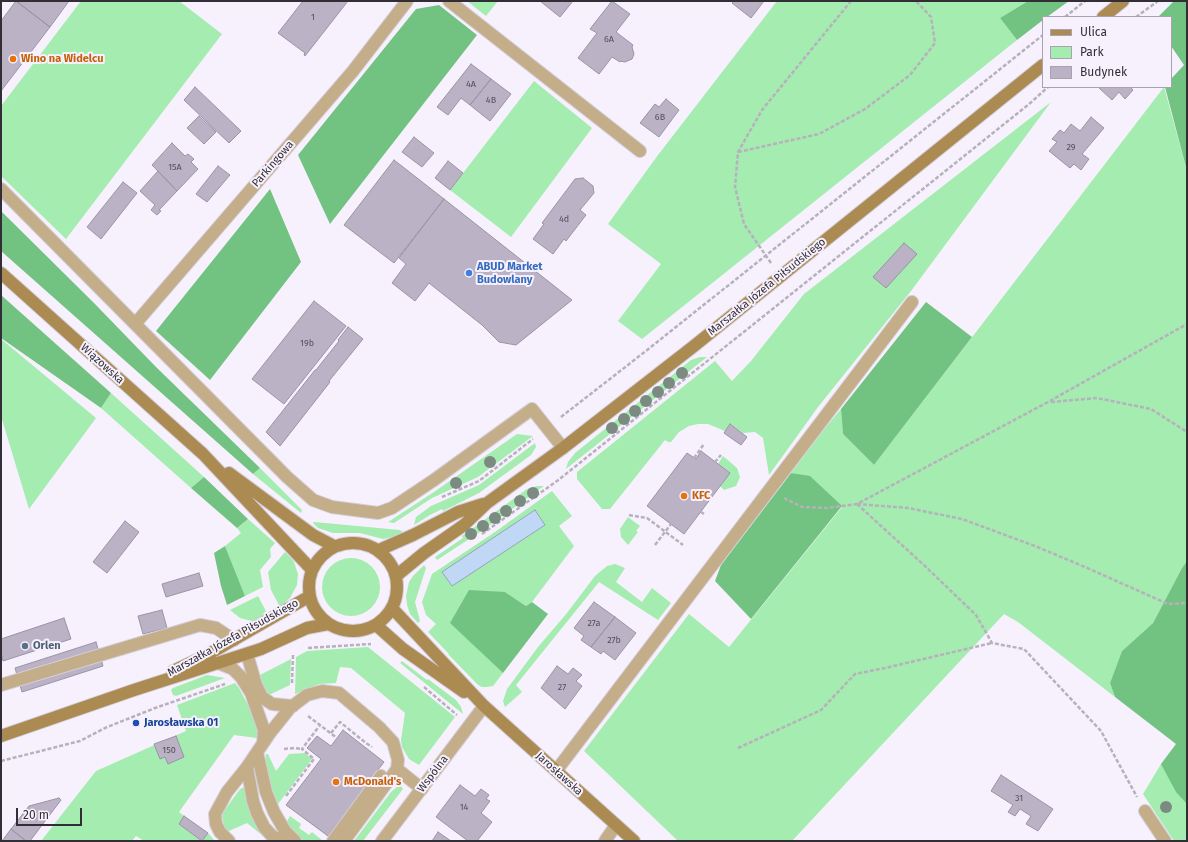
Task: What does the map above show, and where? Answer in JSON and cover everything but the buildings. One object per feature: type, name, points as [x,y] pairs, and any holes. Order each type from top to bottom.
[{"type":"main road","points":[[1104,16],[1122,1]]},
{"type":"main road","name":"Marszałka Józefa Piłsudskiego","points":[[396,576],[424,553],[464,525],[487,503],[564,448],[780,277],[1042,66]]},
{"type":"main road","name":"Wiązowska","points":[[1,273],[203,454],[312,570]]},
{"type":"main road","name":"Wiązowska","points":[[203,454],[313,536],[334,546]]},
{"type":"main road","name":"Marszałka Józefa Piłsudskiego","points":[[379,550],[413,535],[458,512],[487,503]]},
{"type":"main road","points":[[349,542],[365,544],[379,550],[390,561],[398,584],[397,596],[386,618],[376,626],[352,632],[339,629],[328,624],[316,612],[310,596],[309,583],[312,570],[321,556],[334,546],[349,542]]},
{"type":"main road","name":"Marszałka Józefa Piłsudskiego","points":[[134,690],[207,655],[310,596]]},
{"type":"main road","name":"Jarosławska","points":[[392,608],[484,706],[634,841]]},
{"type":"main road","name":"Marszałka Józefa Piłsudskiego","points":[[1,736],[134,690],[247,654],[308,628],[328,624]]},
{"type":"main road","name":"Jarosławska","points":[[376,626],[403,649],[484,706]]},
{"type":"street","name":"Parkingowa","points":[[135,324],[353,71],[407,1]]},
{"type":"street","points":[[449,1],[640,151]]},
{"type":"street","points":[[1,189],[287,477],[313,500],[332,507],[378,513],[392,508],[434,480],[532,409],[564,448]]},
{"type":"street","points":[[556,771],[912,302]]},
{"type":"street","points":[[1,685],[200,625],[216,628],[234,640]]},
{"type":"street","points":[[247,654],[256,685],[262,697],[272,704],[292,706]]},
{"type":"street","points":[[218,663],[233,669],[241,677],[251,693],[264,730],[260,748],[266,792],[274,812],[285,831],[295,841]]},
{"type":"street","points":[[229,841],[220,832],[216,824],[215,814],[227,792],[292,706],[307,695],[322,690],[339,693],[389,738],[393,742],[398,760],[333,841]]},
{"type":"street","name":"Wspólna","points":[[382,841],[484,706]]},
{"type":"street","points":[[393,766],[422,789]]},
{"type":"street","points":[[344,841],[393,766]]},
{"type":"street","points":[[247,767],[253,800],[257,813],[264,827],[272,836],[285,841]]},
{"type":"street","points":[[1144,811],[1165,841]]},
{"type":"street","points":[[605,841],[616,825]]},
{"type":"path","points":[[780,277],[744,224],[735,187],[738,152],[762,110],[851,1]]},
{"type":"path","points":[[738,152],[820,134],[865,109],[910,75],[935,43],[931,17],[916,1]]},
{"type":"path","points":[[1066,16],[1086,1]]},
{"type":"path","points":[[1137,16],[1158,1]]},
{"type":"path","points":[[438,499],[479,481],[642,354],[1042,36]]},
{"type":"path","points":[[477,538],[557,481],[1028,105],[1047,88]]},
{"type":"path","points":[[857,504],[1048,402],[1187,324]]},
{"type":"path","points":[[1048,402],[1097,398],[1151,409],[1187,432]]},
{"type":"path","points":[[694,458],[704,444]]},
{"type":"path","points":[[715,462],[721,455]]},
{"type":"path","points":[[760,502],[783,497],[802,507],[827,508],[857,504],[908,508],[962,520],[1042,549],[1168,604],[1187,603]]},
{"type":"path","points":[[857,504],[976,615],[992,643]]},
{"type":"path","points":[[629,515],[647,518],[683,545]]},
{"type":"path","points":[[655,545],[670,524]]},
{"type":"path","points":[[738,748],[821,710],[855,674],[992,643],[1024,649],[1101,731],[1144,811]]},
{"type":"path","points":[[292,689],[293,654]]},
{"type":"path","points":[[305,714],[337,738]]},
{"type":"path","points":[[331,733],[340,722],[366,743],[380,750],[393,766]]},
{"type":"path","points":[[302,749],[320,725]]},
{"type":"path","points":[[274,812],[314,759],[302,749],[284,749]]},
{"type":"green space","points":[[81,1],[179,1],[222,34],[66,239],[1,176],[1,106]]},
{"type":"green space","points":[[467,1],[498,1],[486,16]]},
{"type":"green space","points":[[777,1],[1028,1],[1000,18],[1017,40],[642,339],[618,321],[661,264],[608,224],[658,155]]},
{"type":"green space","points":[[1028,1],[1069,1],[1048,16],[1042,16],[1042,21],[1017,40],[1000,18]]},
{"type":"green space","points":[[1174,1],[1187,1],[1187,171],[1165,88],[1172,88],[1172,78],[1184,65],[1172,47],[1172,16],[1159,16]]},
{"type":"green space","points":[[439,5],[477,35],[330,224],[298,155],[416,9]]},
{"type":"green space","points":[[534,81],[592,128],[511,237],[450,190]]},
{"type":"green space","points":[[1164,88],[1187,171],[1187,561],[1153,623],[1122,651],[1110,683],[1115,697],[1018,622],[1004,614],[792,841],[678,841],[584,751],[689,614],[729,647],[842,507],[810,477],[791,473],[841,409],[843,434],[874,465]]},
{"type":"green space","points":[[1051,102],[911,291],[818,407],[769,475],[763,438],[755,432],[743,433],[730,424],[725,431],[708,424],[698,424],[689,426],[679,432],[671,442],[665,440],[610,509],[602,509],[577,479],[577,472],[715,361],[732,381],[751,361],[804,294]]},
{"type":"green space","points":[[270,189],[301,262],[210,380],[156,331]]},
{"type":"green space","points":[[1,211],[156,367],[260,468],[253,474],[1,251]]},
{"type":"green space","points":[[1,295],[111,393],[101,408],[1,338]]},
{"type":"green space","points":[[926,302],[972,337],[874,465],[843,434],[841,409]]},
{"type":"green space","points":[[1,339],[96,418],[29,509],[1,416]]},
{"type":"green space","points":[[700,357],[707,357],[566,469],[568,462],[575,453],[691,360]]},
{"type":"green space","points":[[111,393],[204,477],[191,488],[101,408]]},
{"type":"green space","points":[[517,434],[533,436],[478,477],[432,498],[394,523],[388,522],[434,492]]},
{"type":"green space","points":[[535,443],[536,447],[531,455],[479,493],[443,511],[442,509],[414,525],[416,517],[431,506],[479,485]]},
{"type":"green space","points":[[723,456],[737,468],[740,477],[736,486],[724,490],[720,486],[730,473],[718,464]]},
{"type":"green space","points":[[260,468],[302,510],[301,513],[253,474]]},
{"type":"green space","points":[[791,473],[810,476],[842,506],[751,619],[715,581],[721,565]]},
{"type":"green space","points":[[204,477],[248,519],[237,528],[191,488]]},
{"type":"green space","points":[[537,486],[544,486],[480,532],[437,560],[435,557],[463,538],[462,536],[527,489]]},
{"type":"green space","points":[[552,491],[572,516],[559,526],[574,546],[532,602],[526,606],[505,592],[451,623],[503,673],[493,686],[482,687],[478,685],[428,632],[436,624],[426,615],[422,602],[432,574],[495,532]]},
{"type":"green space","points":[[628,517],[640,526],[636,531],[638,532],[628,545],[621,537],[620,529]]},
{"type":"green space","points":[[248,519],[275,543],[270,549],[271,557],[260,570],[263,587],[245,596],[225,546],[241,533],[237,528]]},
{"type":"green space","points":[[313,523],[400,530],[403,532],[397,536],[383,539],[360,533],[333,533],[318,528]]},
{"type":"green space","points":[[225,546],[245,596],[227,605],[221,586],[214,553]]},
{"type":"green space","points":[[285,552],[293,560],[295,565],[298,574],[297,585],[290,598],[280,607],[271,590],[268,572]]},
{"type":"green space","points":[[351,558],[362,560],[375,571],[378,576],[380,587],[378,598],[367,611],[362,614],[351,616],[340,614],[327,603],[324,598],[322,587],[324,576],[335,563],[340,560]]},
{"type":"green space","points":[[1187,561],[1187,804],[1176,792],[1161,764],[1176,744],[1115,697],[1110,683],[1122,651],[1153,623]]},
{"type":"green space","points":[[615,564],[625,568],[616,582],[642,602],[652,588],[671,603],[658,620],[599,582],[516,685],[522,692],[505,707],[503,701],[507,689],[538,647],[567,613],[595,576],[607,566]]},
{"type":"green space","points":[[424,565],[426,568],[415,602],[420,621],[418,623],[410,614],[406,596],[409,582]]},
{"type":"green space","points":[[469,590],[505,592],[526,606],[532,602],[548,614],[503,673],[450,623]]},
{"type":"green space","points":[[258,596],[268,615],[255,622],[240,618],[230,610]]},
{"type":"green space","points":[[368,647],[455,717],[419,765],[409,759],[402,747],[401,740],[405,713],[351,668],[340,667],[336,683],[319,684],[295,694],[296,657],[307,651]]},
{"type":"green space","points":[[291,659],[290,685],[269,695],[261,681],[260,675]]},
{"type":"green space","points":[[402,661],[456,700],[461,707],[463,714],[400,663]]},
{"type":"green space","points":[[207,675],[225,678],[176,696],[173,695],[171,690],[173,688]]},
{"type":"green space","points":[[235,683],[257,722],[259,731],[257,738],[234,735],[179,812],[184,816],[179,824],[202,841],[144,841],[136,836],[132,841],[41,841],[96,771],[186,731],[177,705]]},
{"type":"green space","points":[[305,753],[312,759],[278,804],[264,771],[266,754],[268,754],[276,771],[289,754]]},
{"type":"green space","points":[[1187,759],[1187,841],[1174,841],[1143,794],[1161,764]]},
{"type":"green space","points":[[247,786],[263,836],[247,823],[229,831],[225,830],[222,816],[224,811],[240,789]]},
{"type":"green space","points":[[398,786],[401,786],[403,789],[363,841],[354,841],[391,792]]},
{"type":"green space","points":[[290,816],[301,824],[299,828],[309,835],[312,832],[323,841],[304,841],[295,835],[286,823]]},
{"type":"green space","points":[[208,833],[215,841],[202,841]]},
{"type":"water","points":[[535,510],[545,525],[452,586],[442,572]]},
{"type":"place","name":"Wino na Widelcu","points":[[13,59]]},
{"type":"place","name":"ABUD Market Budowlany","points":[[469,273]]},
{"type":"place","name":"KFC","points":[[684,496]]},
{"type":"place","name":"Orlen","points":[[25,646]]},
{"type":"place","name":"Jarosławska 01","points":[[136,723]]},
{"type":"place","name":"McDonald's","points":[[336,782]]}]
